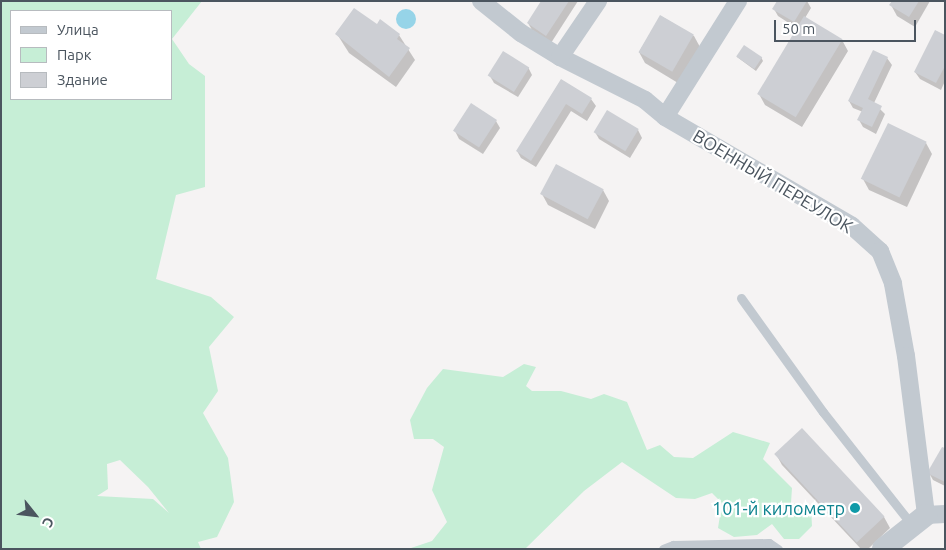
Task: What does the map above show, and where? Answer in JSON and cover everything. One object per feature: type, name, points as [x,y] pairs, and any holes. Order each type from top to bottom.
[{"type":"street","name":"ВОЕННЫЙ ПЕРЕУЛОК","points":[[481,1],[521,33],[560,57],[644,100],[665,117],[852,226],[880,251],[893,284],[906,356],[927,518]]},
{"type":"street","points":[[560,57],[598,1]]},
{"type":"street","points":[[665,117],[738,1]]},
{"type":"street","points":[[883,549],[927,518]]},
{"type":"lane","points":[[741,298],[823,412],[927,518]]},
{"type":"lane","points":[[662,549],[673,545],[769,543],[778,549]]},
{"type":"green space","points":[[1,1],[202,1],[172,39],[189,64],[205,76],[205,187],[176,195],[156,279],[211,297],[234,317],[209,347],[218,391],[203,413],[228,458],[234,502],[217,537],[198,542],[201,549],[1,549]],"holes":[[[120,460],[148,487],[169,513],[153,499],[97,496],[108,489],[107,464]]]},
{"type":"green space","points":[[524,364],[536,367],[526,386],[532,391],[561,391],[591,399],[604,394],[627,402],[647,450],[660,445],[674,457],[693,458],[733,432],[770,443],[763,459],[792,488],[791,503],[811,507],[812,526],[799,539],[784,539],[772,524],[757,535],[734,537],[718,528],[722,503],[712,493],[695,499],[676,498],[622,462],[584,491],[525,549],[408,549],[432,541],[447,522],[432,490],[444,447],[433,439],[414,439],[410,420],[427,388],[443,369],[503,377]]},
{"type":"water","points":[[406,9],[413,12],[416,19],[413,26],[406,29],[399,26],[396,19],[399,12]]},
{"type":"building","points":[[541,1],[569,1],[546,36],[527,23]]},
{"type":"building","points":[[777,1],[807,1],[794,22],[772,9]]},
{"type":"building","points":[[892,1],[919,1],[909,17],[889,5]]},
{"type":"building","points":[[354,8],[377,24],[380,19],[400,34],[397,39],[410,48],[389,77],[335,34]]},
{"type":"building","points":[[660,15],[694,34],[672,72],[638,52]]},
{"type":"building","points":[[804,16],[843,39],[796,117],[757,94]]},
{"type":"building","points":[[935,30],[945,35],[945,66],[936,83],[914,72]]},
{"type":"building","points":[[744,45],[762,57],[754,69],[736,57]]},
{"type":"building","points":[[873,50],[888,57],[868,99],[882,106],[872,127],[857,120],[863,108],[848,101]]},
{"type":"building","points":[[503,51],[529,67],[514,92],[488,76]]},
{"type":"building","points":[[561,79],[592,98],[582,114],[566,104],[531,161],[516,151]]},
{"type":"building","points":[[471,103],[497,120],[479,148],[453,131]]},
{"type":"building","points":[[607,110],[639,129],[625,151],[594,132]]},
{"type":"building","points":[[888,123],[927,142],[899,198],[861,179]]},
{"type":"building","points":[[556,164],[604,189],[588,219],[540,194]]},
{"type":"building","points":[[802,428],[885,516],[857,542],[774,454]]},
{"type":"building","points":[[942,447],[945,448],[945,482],[927,473]]},
{"type":"place","name":"101-й километр","points":[[855,508]]}]
